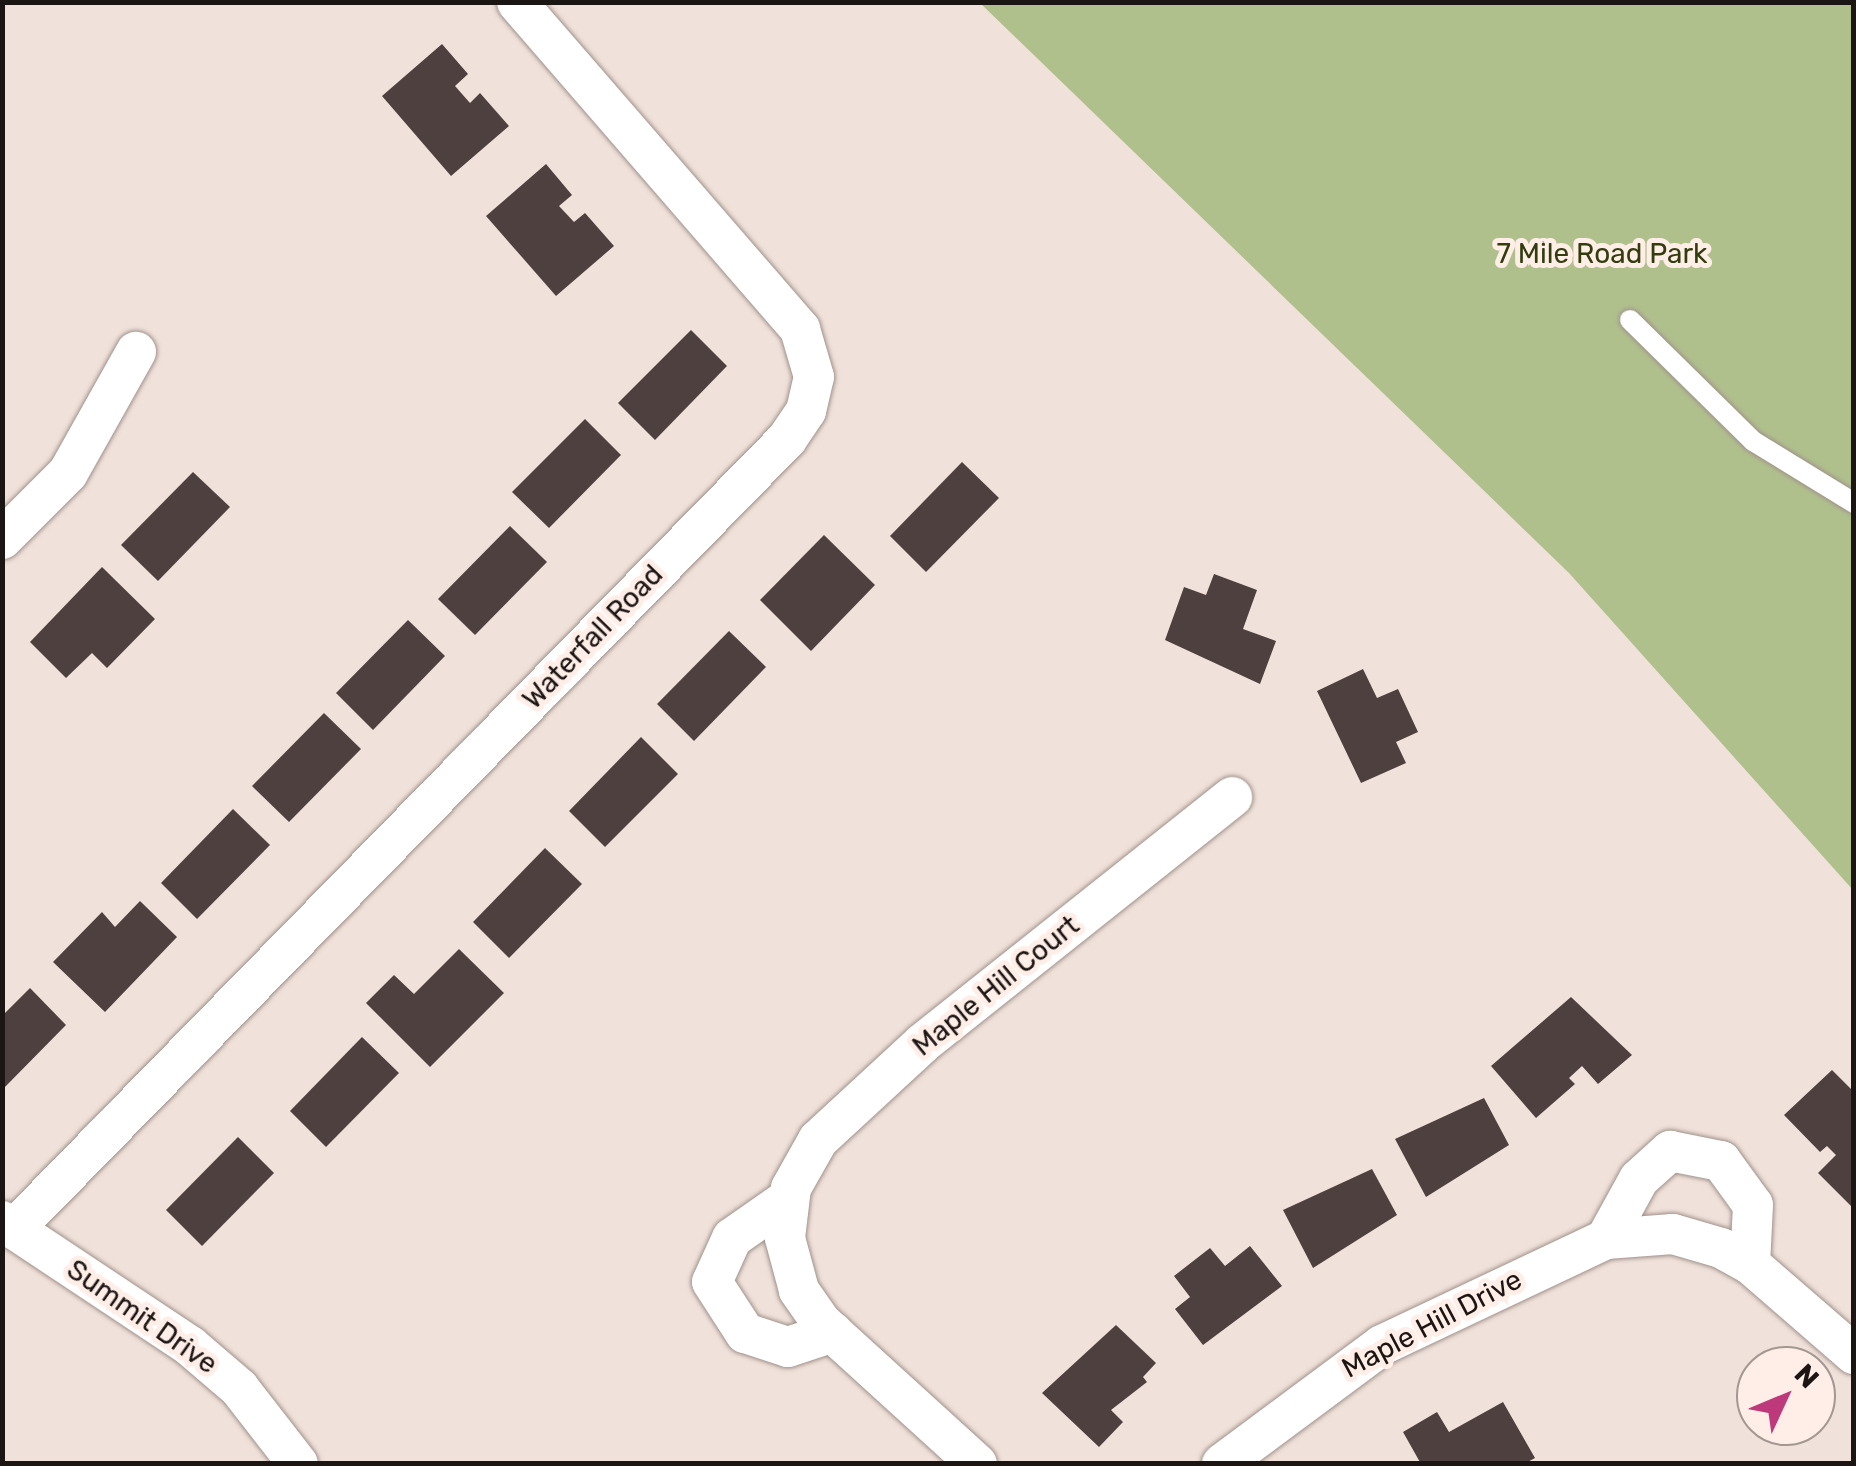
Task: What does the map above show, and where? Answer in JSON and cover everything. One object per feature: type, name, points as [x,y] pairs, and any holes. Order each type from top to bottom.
[{"type":"street","name":"Waterfall Road","points":[[8,1225],[787,439],[806,412],[814,377],[800,329],[517,2]]},
{"type":"street","points":[[2,539],[68,473],[136,352]]},
{"type":"street","name":"Maple Hill Court","points":[[833,1332],[788,1347],[745,1333],[712,1282],[732,1238],[788,1199],[818,1140],[896,1067],[1232,797]]},
{"type":"street","points":[[1606,1239],[1639,1179],[1670,1151],[1721,1161],[1753,1205],[1750,1264]]},
{"type":"street","name":"Maple Hill Court","points":[[788,1199],[791,1268],[833,1332],[977,1464]]},
{"type":"street","name":"Summit Drive","points":[[8,1225],[190,1346],[239,1388],[298,1464]]},
{"type":"street","name":"Maple Hill Drive","points":[[1222,1464],[1382,1345],[1606,1239],[1673,1234],[1750,1264],[1854,1354]]},
{"type":"lane","points":[[1630,320],[1753,442],[1854,503]]},
{"type":"green space","name":"7 Mile Road Park","points":[[980,3],[1853,3],[1853,890],[1569,573]]},
{"type":"building","points":[[442,44],[468,74],[455,86],[470,103],[480,93],[509,126],[451,176],[382,96]]},
{"type":"building","points":[[546,164],[572,195],[559,206],[574,222],[585,213],[614,246],[556,296],[486,216]]},
{"type":"building","points":[[691,330],[727,366],[655,440],[618,403]]},
{"type":"building","points":[[585,419],[621,455],[549,528],[512,492]]},
{"type":"building","points":[[962,462],[999,498],[926,572],[890,536]]},
{"type":"building","points":[[193,472],[230,507],[158,581],[121,545]]},
{"type":"building","points":[[510,526],[547,562],[475,635],[438,599]]},
{"type":"building","points":[[824,535],[875,585],[811,651],[760,600]]},
{"type":"building","points":[[102,567],[155,619],[107,668],[92,653],[66,678],[30,642]]},
{"type":"building","points":[[1214,574],[1257,590],[1243,629],[1276,641],[1260,684],[1165,640],[1184,587],[1206,595]]},
{"type":"building","points":[[408,620],[445,656],[373,730],[336,693]]},
{"type":"building","points":[[729,631],[766,667],[694,741],[657,704]]},
{"type":"building","points":[[1363,669],[1377,698],[1398,689],[1418,732],[1396,742],[1406,763],[1361,783],[1317,691]]},
{"type":"building","points":[[324,713],[361,749],[289,822],[252,786]]},
{"type":"building","points":[[641,737],[678,774],[605,847],[569,811]]},
{"type":"building","points":[[233,809],[270,845],[197,919],[161,883]]},
{"type":"building","points":[[545,848],[582,884],[509,958],[473,922]]},
{"type":"building","points":[[140,901],[177,937],[105,1012],[53,962],[102,912],[115,927]]},
{"type":"building","points":[[459,949],[504,993],[430,1067],[366,1003],[394,975],[414,994]]},
{"type":"building","points":[[30,988],[66,1025],[2,1090],[2,1016]]},
{"type":"building","points":[[1571,997],[1632,1055],[1598,1084],[1582,1066],[1569,1078],[1575,1084],[1536,1118],[1491,1066]]},
{"type":"building","points":[[362,1037],[399,1073],[326,1147],[290,1111]]},
{"type":"building","points":[[1832,1070],[1854,1092],[1851,1206],[1818,1173],[1836,1155],[1827,1146],[1820,1152],[1784,1115]]},
{"type":"building","points":[[1484,1098],[1509,1145],[1426,1197],[1395,1139]]},
{"type":"building","points":[[238,1137],[274,1173],[202,1246],[166,1210]]},
{"type":"building","points":[[1372,1169],[1397,1215],[1313,1268],[1283,1210]]},
{"type":"building","points":[[1250,1246],[1282,1286],[1203,1345],[1175,1309],[1190,1297],[1174,1276],[1210,1248],[1225,1266]]},
{"type":"building","points":[[1116,1325],[1156,1363],[1143,1377],[1147,1382],[1111,1410],[1123,1422],[1099,1447],[1042,1393]]},
{"type":"building","points":[[1503,1402],[1535,1458],[1524,1464],[1421,1464],[1403,1432],[1437,1412],[1449,1432]]}]
